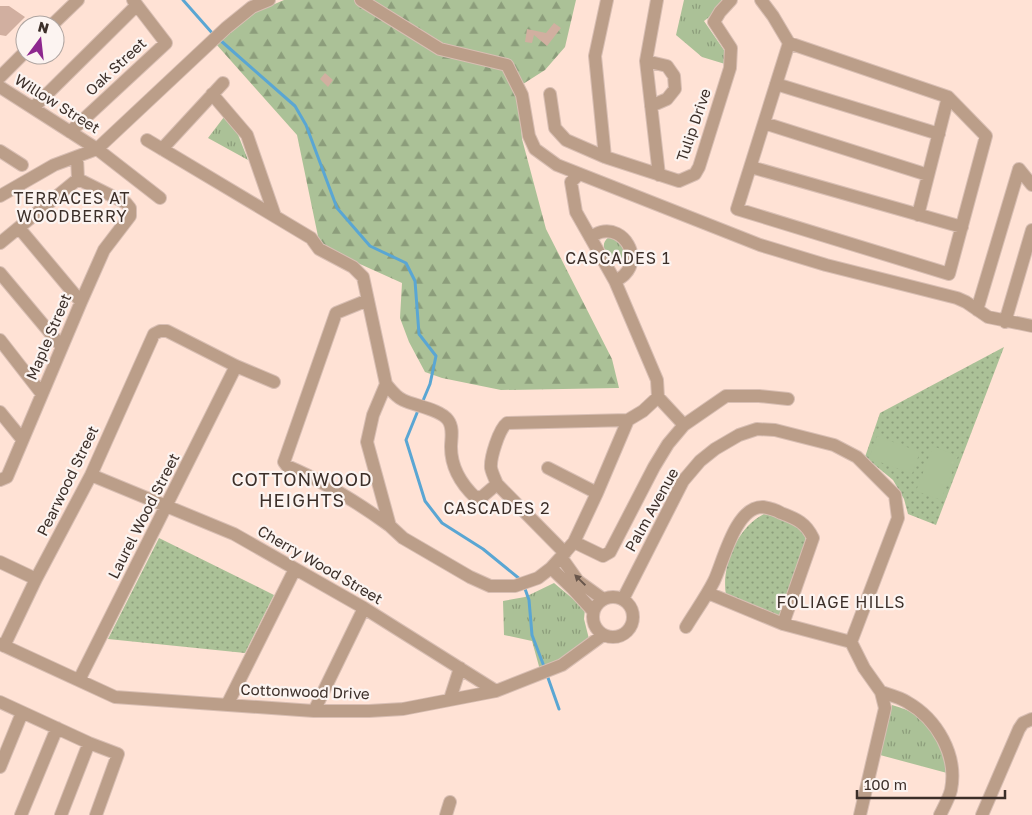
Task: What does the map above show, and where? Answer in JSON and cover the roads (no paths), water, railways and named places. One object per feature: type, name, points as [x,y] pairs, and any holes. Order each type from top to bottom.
[{"type":"street","points":[[62,15],[78,0]]},
{"type":"street","points":[[0,196],[54,165],[97,149],[226,28],[252,7],[270,0]]},
{"type":"street","points":[[361,0],[440,49],[508,66],[522,95],[529,136],[534,149],[557,165],[760,245],[826,265],[957,298],[988,317],[1032,326]]},
{"type":"street","points":[[605,157],[595,56],[607,0]]},
{"type":"street","points":[[657,0],[646,61],[659,175]]},
{"type":"street","name":"Tulip Drive","points":[[550,94],[555,128],[566,140],[605,157],[679,181],[695,174],[699,167],[730,68],[731,48],[714,22],[731,0]]},
{"type":"street","points":[[761,0],[789,43],[948,97],[986,136],[949,274],[737,209],[789,43]]},
{"type":"street","points":[[33,108],[135,2]]},
{"type":"street","name":"Oak Street","points":[[70,132],[166,43],[135,2]]},
{"type":"street","points":[[646,61],[667,66],[674,76],[675,89],[666,99],[651,106]]},
{"type":"street","points":[[0,77],[15,62]]},
{"type":"street","points":[[162,149],[223,83]]},
{"type":"street","points":[[776,84],[939,134]]},
{"type":"street","name":"Willow Street","points":[[0,87],[97,149],[160,198]]},
{"type":"street","points":[[212,94],[247,135],[275,216]]},
{"type":"street","points":[[918,214],[948,97]]},
{"type":"street","points":[[764,123],[928,175]]},
{"type":"street","points":[[147,140],[311,238],[319,249],[353,267],[363,277],[386,384],[401,400],[442,415],[448,420],[452,426],[451,450],[456,473],[464,487],[476,498],[483,496],[496,484]]},
{"type":"street","points":[[0,151],[22,165]]},
{"type":"street","points":[[0,243],[78,179],[77,157]]},
{"type":"street","points":[[750,167],[962,227]]},
{"type":"street","points":[[977,310],[1019,169],[1032,185]]},
{"type":"street","points":[[579,174],[571,182],[576,212],[615,281],[657,380],[658,397],[684,425]]},
{"type":"street","name":"Maple Street","points":[[1,480],[7,476],[104,250],[130,216],[130,208],[126,203],[78,179]]},
{"type":"street","points":[[19,228],[81,302]]},
{"type":"street","points":[[1005,322],[1032,230]]},
{"type":"street","points":[[590,237],[602,232],[614,232],[625,239],[632,250],[632,263],[626,274],[615,281]]},
{"type":"street","points":[[0,273],[62,347]]},
{"type":"street","points":[[368,300],[336,313],[284,462],[287,466],[325,483],[366,508],[403,538],[470,577],[490,586],[515,586],[538,578],[551,568],[574,542],[628,420]]},
{"type":"street","name":"Pearwood Street","points":[[2,645],[91,475],[154,334],[160,331],[167,331],[236,366]]},
{"type":"street","points":[[0,340],[42,394]]},
{"type":"street","points":[[236,366],[274,382]]},
{"type":"street","name":"Laurel Wood Street","points":[[79,680],[168,506],[236,366]]},
{"type":"street","points":[[386,384],[373,415],[367,442],[390,526]]},
{"type":"street","points":[[574,542],[603,556],[610,552],[668,444],[684,425],[726,396],[759,396],[788,399]]},
{"type":"street","points":[[603,599],[578,581],[563,555],[496,484],[491,469],[491,460],[502,427],[507,423],[628,420],[643,411],[658,397]]},
{"type":"street","points":[[0,412],[22,439]]},
{"type":"street","name":"Palm Avenue","points":[[624,599],[684,481],[700,462],[715,449],[739,434],[757,429],[775,430],[834,445],[857,458],[895,495],[898,518],[851,642]]},
{"type":"street","points":[[548,468],[597,492]]},
{"type":"street","name":"Cherry Wood Street","points":[[91,475],[234,534],[364,608],[496,691]]},
{"type":"street","points":[[686,627],[715,580],[730,539],[740,522],[752,511],[761,507],[776,510],[794,518],[808,528],[814,538],[783,624]]},
{"type":"street","points":[[0,562],[36,579]]},
{"type":"street","points":[[551,568],[593,611]]},
{"type":"street","points":[[227,705],[295,569]]},
{"type":"street","points":[[708,593],[783,624],[851,642],[864,668],[881,692],[885,708],[860,815]]},
{"type":"street","points":[[610,596],[624,599],[630,604],[633,611],[634,619],[631,627],[626,633],[619,636],[611,637],[603,634],[593,620],[593,611],[597,604],[610,596]]},
{"type":"street","points":[[314,710],[364,608]]},
{"type":"street","name":"Cottonwood Drive","points":[[2,645],[115,697],[314,710],[369,711],[403,709],[496,691],[562,665],[603,634]]},
{"type":"street","points":[[450,699],[460,668]]},
{"type":"street","points":[[881,692],[906,701],[927,716],[945,744],[953,768],[951,791],[940,815]]},
{"type":"street","points":[[0,702],[89,743],[118,754],[96,815]]},
{"type":"street","points":[[0,767],[22,713]]},
{"type":"street","points":[[982,815],[1019,729],[1023,723],[1032,719]]},
{"type":"street","points":[[21,815],[56,728]]},
{"type":"street","points":[[61,815],[89,743]]},
{"type":"street","points":[[446,815],[450,802]]},
{"type":"waterway","points":[[183,0],[213,34]]},
{"type":"waterway","points":[[220,40],[295,106],[306,125],[337,208],[370,246],[406,263],[415,281],[419,334],[436,356],[430,384],[422,403]]},
{"type":"waterway","points":[[419,408],[406,440],[425,501],[442,523],[483,549],[521,580]]},
{"type":"waterway","points":[[524,586],[529,600],[532,635],[545,669]]},
{"type":"waterway","points":[[547,675],[559,709]]},
{"type":"district","name":"TERRACES AT WOODBERRY","points":[[72,207]]},
{"type":"district","name":"CASCADES 1","points":[[618,258]]},
{"type":"district","name":"COTTONWOOD HEIGHTS","points":[[302,490]]},
{"type":"district","name":"CASCADES 2","points":[[497,508]]},
{"type":"district","name":"FOLIAGE HILLS","points":[[841,602]]}]
